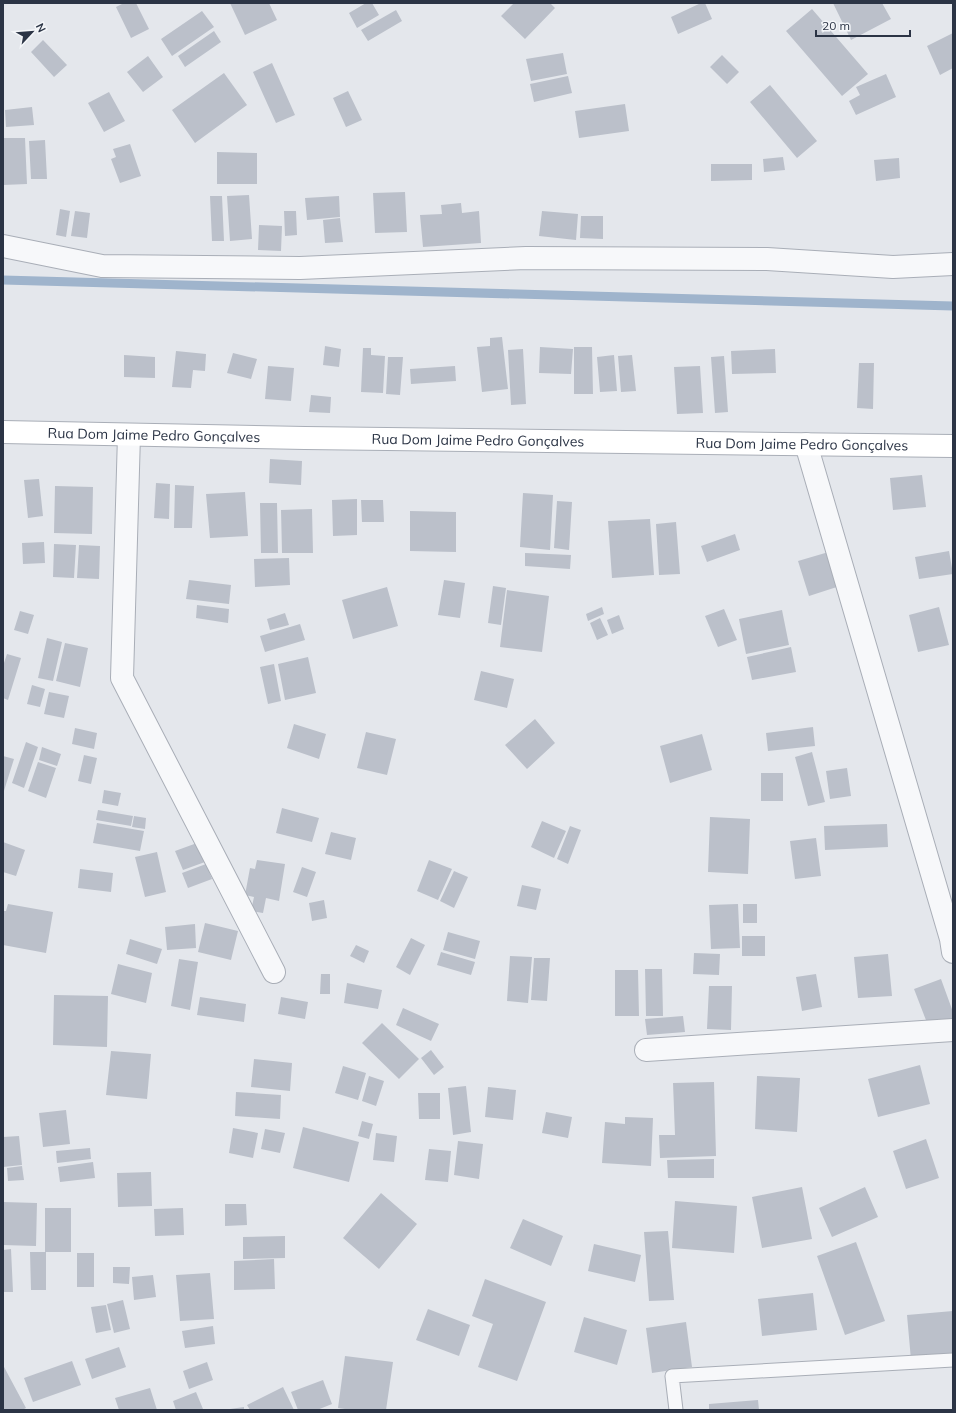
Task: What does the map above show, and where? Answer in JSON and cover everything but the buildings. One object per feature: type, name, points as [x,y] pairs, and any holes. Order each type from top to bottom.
[{"type":"main road","name":"Rua Dom Jaime Pedro Gonçalves","points":[[3,432],[297,438],[953,446]]},
{"type":"street","points":[[3,246],[102,266],[300,268],[526,258],[768,259],[893,267],[953,264]]},
{"type":"street","points":[[129,435],[122,678],[274,972]]},
{"type":"street","points":[[806,444],[951,939],[953,952]]},
{"type":"street","points":[[646,1050],[953,1030]]},
{"type":"lane","points":[[676,1410],[672,1376],[953,1360]]},
{"type":"waterway","points":[[3,280],[953,306]]}]
